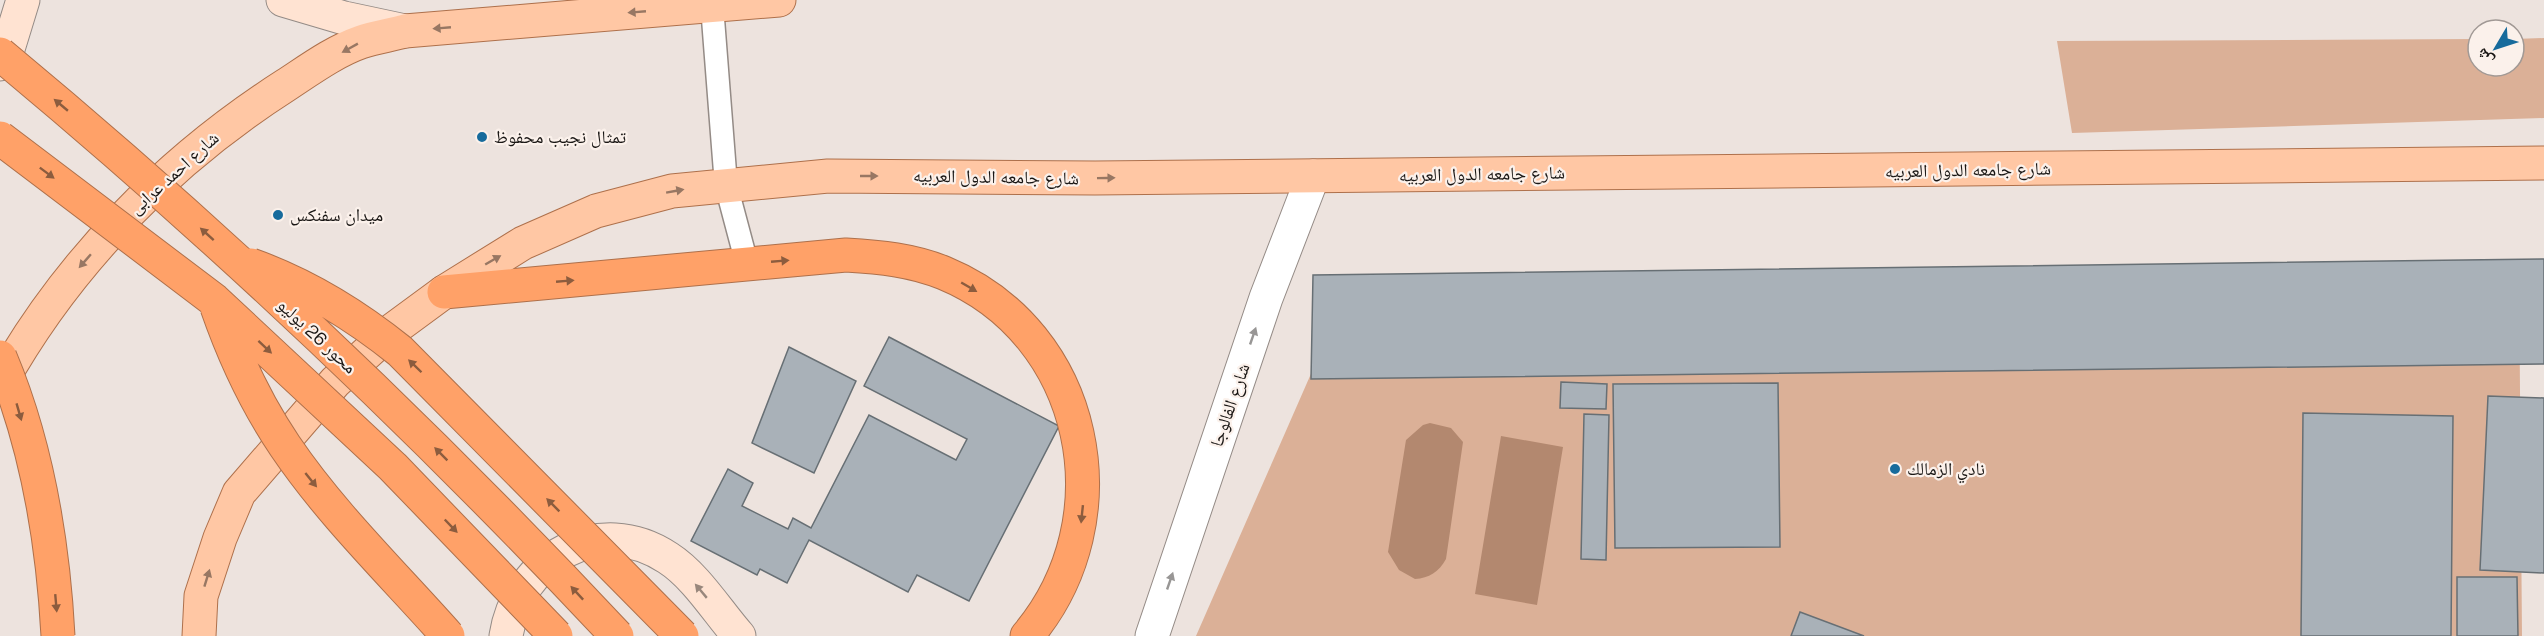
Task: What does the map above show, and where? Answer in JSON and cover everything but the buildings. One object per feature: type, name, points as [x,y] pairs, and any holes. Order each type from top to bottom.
[{"type":"highway","name":"محور 26 يوليو","points":[[0,54],[149,180],[419,431],[617,636]]},
{"type":"highway","points":[[0,138],[214,300],[393,467],[556,636]]},
{"type":"highway","points":[[444,292],[846,255],[880,256],[913,262],[945,274],[975,290],[1002,309],[1047,360],[1063,390],[1075,422],[1082,455],[1084,489],[1081,523],[1073,556],[1060,589],[1042,619],[1028,636]]},
{"type":"highway","points":[[235,259],[298,284],[328,299],[365,323],[400,351],[682,636]]},
{"type":"highway","points":[[214,300],[244,376],[286,447],[316,487],[448,636]]},
{"type":"highway","points":[[0,357],[12,386],[42,494],[58,636]]},
{"type":"main road","points":[[0,64],[8,50],[23,0]]},
{"type":"main road","points":[[283,0],[344,18],[405,31],[779,0]]},
{"type":"main road","name":"شارع احمد عرابى","points":[[0,384],[35,328],[72,276],[114,228],[166,176],[256,104],[307,72],[360,43],[405,31]]},
{"type":"main road","name":"شارع جامعه الدول العربيه","points":[[444,292],[523,243],[596,211],[672,191],[828,176],[1313,176],[2544,163]]},
{"type":"main road","points":[[199,636],[201,596],[220,538],[239,493],[335,382],[391,331],[444,292]]},
{"type":"main road","points":[[506,636],[510,614],[519,593],[532,575],[548,560],[567,550],[587,543],[608,540],[649,548],[668,558],[684,572],[739,636]]},
{"type":"street","points":[[712,6],[726,185],[747,264]]},
{"type":"street","name":"شارع الفالوجا","points":[[1152,636],[1266,298],[1313,176]]},
{"type":"shaded area","points":[[2544,38],[2544,118],[2072,133],[2057,41],[2466,39],[2466,78],[2526,78],[2526,39]]},
{"type":"shaded area","name":"نادي الزمالك","points":[[2519,267],[2522,636],[1196,636],[1342,303]]},
{"type":"shaded area","points":[[1430,423],[1451,428],[1463,442],[1446,559],[1433,574],[1415,579],[1399,570],[1388,552],[1406,440],[1423,425]]},
{"type":"shaded area","points":[[1501,436],[1563,447],[1537,605],[1475,594]]},
{"type":"place","name":"تمثال نجيب محفوظ","points":[[482,137]]},
{"type":"place","name":"ميدان سفنكس","points":[[278,215]]},
{"type":"place","name":"نادي الزمالك","points":[[1895,469]]}]
